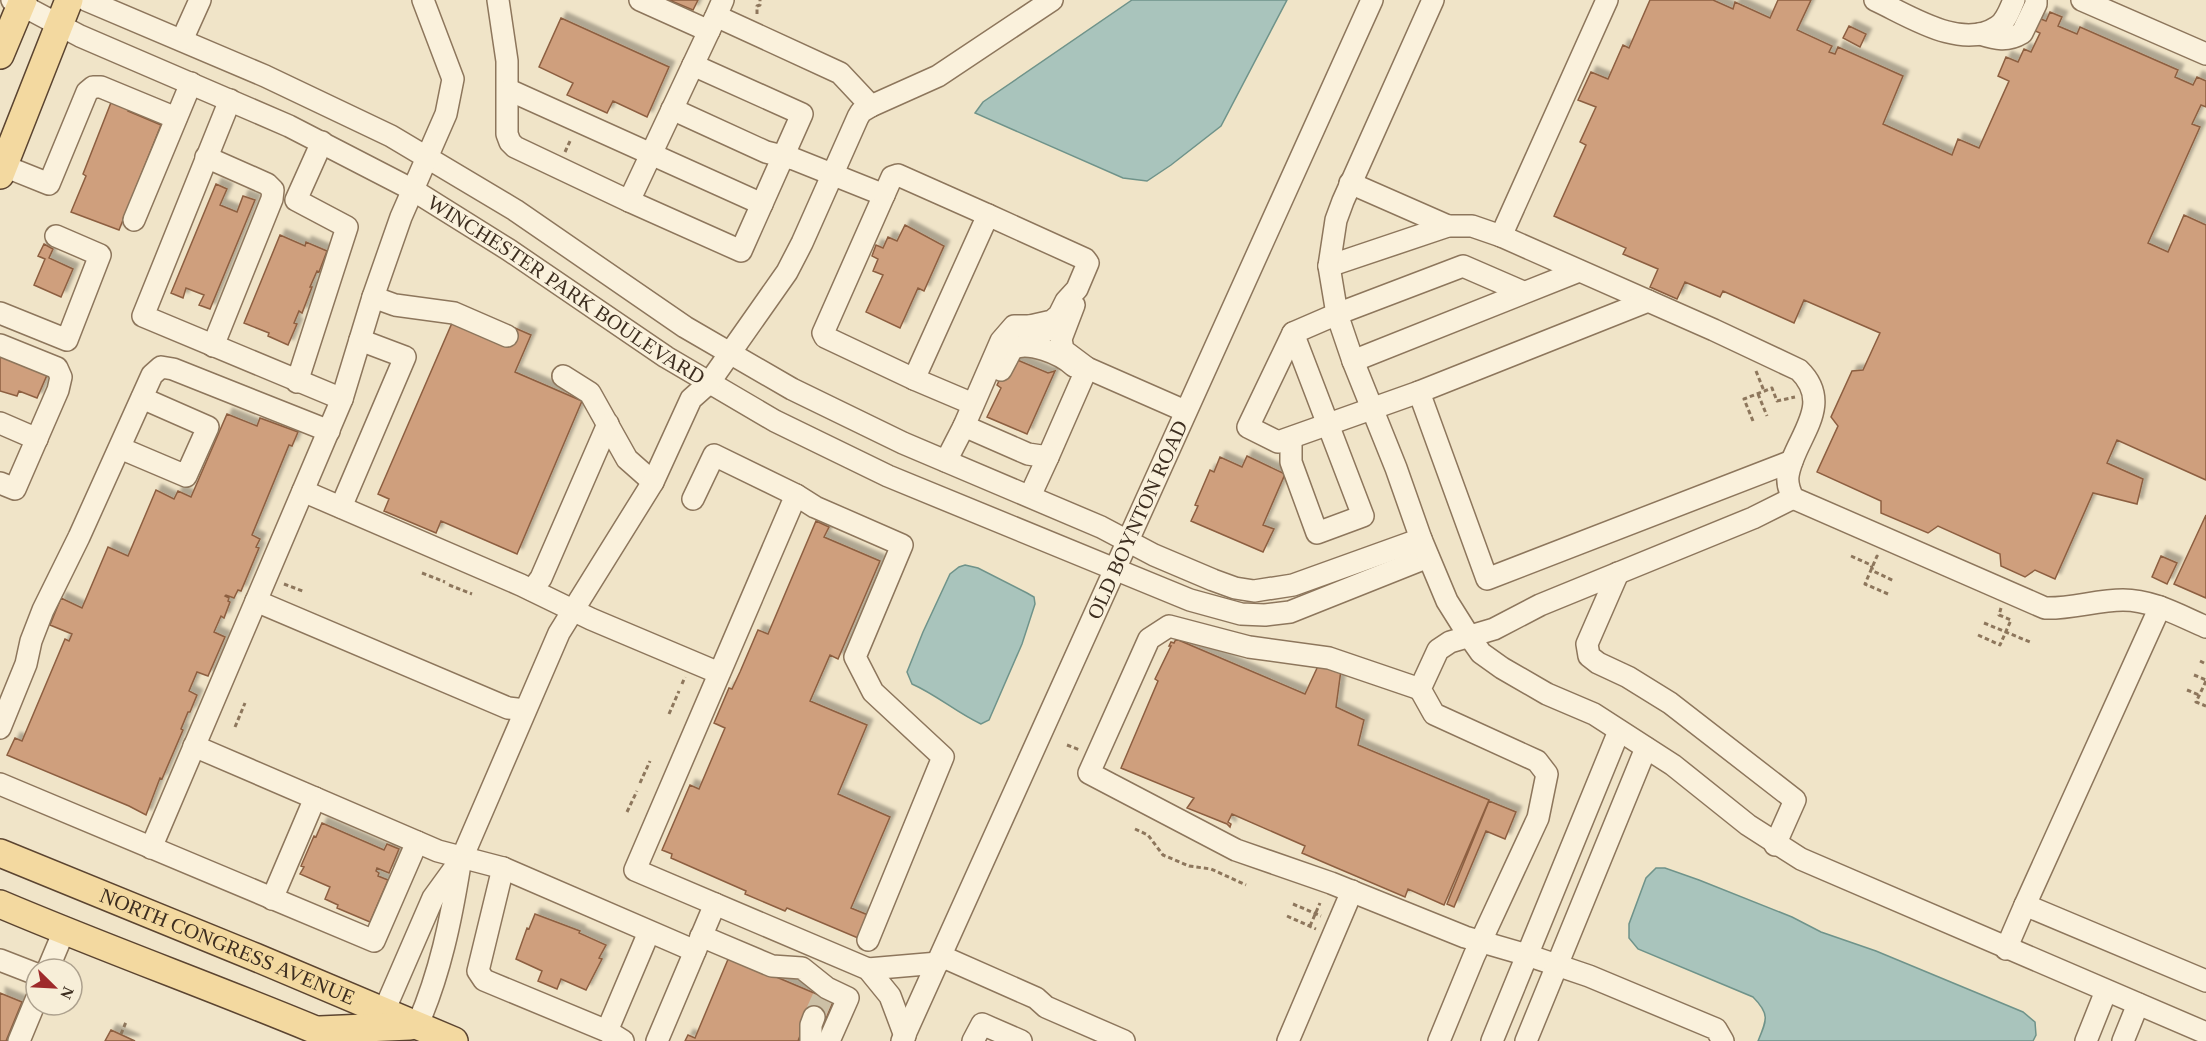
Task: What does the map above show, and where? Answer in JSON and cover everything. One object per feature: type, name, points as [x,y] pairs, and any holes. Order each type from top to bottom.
[{"type":"main road","points":[[2,170],[69,0]]},
{"type":"main road","points":[[0,55],[19,2]]},
{"type":"main road","name":"NORTH CONGRESS AVENUE","points":[[0,853],[453,1041]]},
{"type":"main road","name":"NORTH CONGRESS AVENUE","points":[[0,904],[342,1041]]},
{"type":"main road","points":[[317,1030],[417,1026]]},
{"type":"street","name":"WINCHESTER PARK BOULEVARD","points":[[86,0],[323,102],[428,157],[515,210],[685,327],[792,389],[847,417],[1101,527],[1154,555],[1213,580],[1234,588],[1254,591],[1293,585],[1425,548]]},
{"type":"street","points":[[182,40],[200,0]]},
{"type":"street","points":[[151,848],[342,399],[401,217],[447,114],[453,79],[423,0]]},
{"type":"street","points":[[498,0],[507,61],[509,90],[507,134],[510,142],[515,147],[629,201],[741,251],[802,114],[693,64]]},
{"type":"street","points":[[640,0],[716,15],[840,73],[871,106]]},
{"type":"street","points":[[417,1026],[428,1001],[446,940],[462,858],[559,633],[653,482],[692,399],[709,383],[787,272],[861,112],[938,76],[1052,0]]},
{"type":"street","points":[[1433,0],[1350,183],[1336,220],[1329,266],[1337,314],[1425,548],[1447,601],[1481,653],[1520,680],[1594,714],[1673,765],[1775,844],[1821,869],[2206,1033]]},
{"type":"street","points":[[1501,236],[1607,0]]},
{"type":"street","points":[[1875,0],[1943,31],[1962,36],[1980,34],[1998,27],[2014,0]]},
{"type":"street","points":[[1980,34],[1998,40],[2008,39],[2022,33],[2036,0]]},
{"type":"street","points":[[2082,0],[2206,54]]},
{"type":"street","name":"WINCHESTER PARK BOULEVARD","points":[[19,2],[60,25],[322,142],[413,190],[509,250],[614,323],[709,383],[775,421],[888,476],[1190,600],[1241,614],[1264,615],[1290,612],[1311,605],[1425,548]]},
{"type":"street","name":"OLD BOYNTON ROAD","points":[[904,1038],[1364,6]]},
{"type":"street","points":[[629,201],[716,15]]},
{"type":"street","points":[[134,220],[191,83]]},
{"type":"street","points":[[2,170],[49,184],[87,92],[93,87],[101,87],[176,118]]},
{"type":"street","points":[[509,90],[762,204]]},
{"type":"street","points":[[230,100],[143,316],[342,399]]},
{"type":"street","points":[[672,109],[766,152],[833,174],[884,195]]},
{"type":"street","points":[[297,382],[347,227],[296,200],[322,142]]},
{"type":"street","points":[[206,157],[267,184],[273,190],[272,199],[213,346]]},
{"type":"street","points":[[969,428],[973,404],[1001,341],[1014,326],[1030,326],[1052,321],[1059,315],[1066,301],[1077,289],[1088,263],[1085,259],[898,175],[892,177],[823,333],[825,338],[973,404]]},
{"type":"street","points":[[1350,183],[1448,226]]},
{"type":"street","points":[[914,378],[988,215]]},
{"type":"street","points":[[1329,266],[1448,226],[1472,226],[1501,236],[1776,358],[1798,370],[1810,381],[1814,398],[1809,426],[1787,477],[1793,498]]},
{"type":"street","points":[[0,314],[67,340],[100,255],[56,236]]},
{"type":"street","points":[[1523,292],[1463,266],[1293,333],[1248,428],[1278,442],[1291,439],[1328,423],[1419,392],[1648,300]]},
{"type":"street","points":[[1353,360],[1579,271]]},
{"type":"street","points":[[1077,289],[1076,300],[1061,339],[1063,350],[1085,372]]},
{"type":"street","points":[[374,297],[395,305],[454,313],[507,336]]},
{"type":"street","points":[[1030,326],[1061,339]]},
{"type":"street","points":[[1291,439],[1291,462],[1317,533],[1363,516],[1293,333]]},
{"type":"street","points":[[341,507],[405,357],[360,340]]},
{"type":"street","points":[[0,345],[57,368],[61,376],[58,390],[37,439],[8,486]]},
{"type":"street","points":[[946,461],[969,428],[1008,353],[1017,346],[1031,345],[1085,372],[1185,411]]},
{"type":"street","points":[[0,728],[26,664],[31,641],[43,610],[79,537],[152,375],[161,367],[173,369],[329,431]]},
{"type":"street","points":[[1030,496],[1085,372]]},
{"type":"street","points":[[563,376],[590,393],[627,459],[653,482]]},
{"type":"street","points":[[1419,392],[1487,579],[1792,462]]},
{"type":"street","points":[[120,448],[186,476],[208,427],[142,398]]},
{"type":"street","points":[[0,423],[37,439]]},
{"type":"street","points":[[532,590],[544,571],[608,424]]},
{"type":"street","points":[[969,428],[1028,454],[1048,457]]},
{"type":"street","points":[[693,499],[714,455],[796,495],[814,507],[902,545],[855,657],[873,692],[943,757],[868,939]]},
{"type":"street","points":[[303,491],[719,673]]},
{"type":"street","points":[[796,495],[635,870],[868,969],[890,996],[904,1038]]},
{"type":"street","points":[[1420,689],[1438,650],[1450,642],[1494,629],[1540,605],[1753,518],[1793,498]]},
{"type":"street","points":[[1793,498],[2045,608],[2122,600],[2160,607],[2206,627]]},
{"type":"street","points":[[1618,573],[1587,644],[1589,656],[1670,703],[1795,801],[1775,844]]},
{"type":"street","points":[[256,601],[508,708],[525,710]]},
{"type":"street","points":[[2006,948],[2160,607]]},
{"type":"street","points":[[1439,1041],[1481,942],[1538,818],[1547,774],[1537,760],[1434,714],[1420,689],[1329,658],[1249,647],[1169,626],[1149,639],[1089,773],[1236,850],[1352,891],[1481,942],[1589,976],[1716,1029],[1723,1041]]},
{"type":"street","points":[[1492,1041],[1619,731]]},
{"type":"street","points":[[194,746],[417,842],[462,858],[503,868],[649,932],[698,943],[772,966],[802,968],[825,993],[848,998],[830,1041]]},
{"type":"street","points":[[1526,1041],[1646,748]]},
{"type":"street","points":[[0,784],[374,942],[417,842]]},
{"type":"street","points":[[272,899],[315,798]]},
{"type":"street","points":[[384,1011],[433,898],[462,858]]},
{"type":"street","points":[[503,868],[478,971],[484,980],[615,1036],[649,932]]},
{"type":"street","points":[[1288,1041],[1352,891]]},
{"type":"street","points":[[657,1041],[715,904]]},
{"type":"street","points":[[2025,905],[2206,981]]},
{"type":"street","points":[[53,957],[64,931]]},
{"type":"street","points":[[802,968],[812,945]]},
{"type":"street","points":[[868,969],[939,959],[1036,999],[1081,1033],[1124,1041]]},
{"type":"street","points":[[0,960],[24,969]]},
{"type":"street","points":[[2086,1041],[2106,991]]},
{"type":"street","points":[[2123,1041],[2138,1004]]},
{"type":"street","points":[[19,1041],[29,1017]]},
{"type":"street","points":[[811,1041],[811,1025],[814,1017]]},
{"type":"street","points":[[973,1041],[982,1024],[1021,1041]]},
{"type":"path","points":[[758,23],[756,6],[760,5],[759,0]]},
{"type":"path","points":[[563,157],[575,131]]},
{"type":"path","points":[[1754,367],[1764,391]]},
{"type":"path","points":[[1754,421],[1744,399],[1772,388],[1777,401]]},
{"type":"path","points":[[1758,394],[1767,416]]},
{"type":"path","points":[[1851,556],[1871,565],[1873,571],[1894,581]]},
{"type":"path","points":[[1884,560],[1877,556],[1865,584],[1888,594]]},
{"type":"path","points":[[422,573],[445,582]]},
{"type":"path","points":[[282,583],[305,592]]},
{"type":"path","points":[[449,585],[472,594]]},
{"type":"path","points":[[1978,635],[2000,645],[2011,620],[1999,615]]},
{"type":"path","points":[[1984,623],[2030,642]]},
{"type":"path","points":[[2200,661],[2206,664]]},
{"type":"path","points":[[2194,675],[2206,680],[2205,688],[2196,702],[2206,706]]},
{"type":"path","points":[[2187,690],[2199,695]]},
{"type":"path","points":[[669,714],[679,691]]},
{"type":"path","points":[[235,727],[245,704]]},
{"type":"path","points":[[1068,745],[1084,752]]},
{"type":"path","points":[[640,783],[650,761]]},
{"type":"path","points":[[627,812],[637,791]]},
{"type":"path","points":[[1135,829],[1148,835],[1163,855],[1189,866],[1211,869],[1246,885]]},
{"type":"path","points":[[1310,926],[1320,903]]},
{"type":"path","points":[[1293,904],[1323,916]]},
{"type":"path","points":[[1287,916],[1324,932]]},
{"type":"path","points":[[121,1035],[126,1022]]},
{"type":"water","points":[[1132,0],[1287,0],[1221,126],[1171,165],[1147,181],[1123,178],[975,113],[983,102]]},
{"type":"water","points":[[965,565],[978,568],[1027,593],[1034,597],[1035,604],[1022,644],[989,720],[981,724],[912,684],[907,672],[950,574]]},
{"type":"water","points":[[1656,868],[1665,868],[1699,880],[1792,917],[1821,932],[1876,951],[2023,1012],[2035,1022],[2036,1035],[2033,1041],[1758,1041],[1765,1018],[1762,1008],[1753,997],[1638,949],[1629,938],[1629,924],[1646,878]]},
{"type":"building","points":[[669,0],[698,0],[693,10]]},
{"type":"building","points":[[1650,0],[1713,0],[1733,9],[1735,2],[1770,18],[1778,0],[1811,0],[1797,30],[1832,46],[1829,52],[1835,54],[1838,47],[1903,76],[1883,124],[1952,155],[1958,139],[1979,148],[2009,81],[1998,76],[2006,57],[2018,62],[2024,49],[2031,52],[2040,33],[2031,29],[2036,17],[2046,21],[2050,12],[2062,17],[2058,26],[2077,34],[2080,27],[2178,70],[2175,77],[2193,85],[2197,77],[2206,81],[2206,107],[2201,105],[2192,124],[2200,127],[2148,243],[2168,252],[2184,215],[2206,225],[2206,480],[2117,440],[2107,463],[2143,479],[2137,504],[2093,493],[2055,579],[2035,570],[2025,577],[2001,566],[2000,554],[1938,526],[1928,533],[1881,513],[1881,501],[1817,472],[1838,426],[1831,417],[1852,371],[1863,370],[1880,333],[1804,300],[1794,323],[1723,291],[1720,297],[1685,282],[1677,299],[1650,287],[1658,269],[1623,254],[1626,248],[1554,216],[1586,145],[1580,142],[1596,107],[1578,100],[1591,72],[1608,79],[1623,45],[1629,48]]},
{"type":"building","points":[[561,18],[669,67],[647,117],[613,101],[607,113],[567,95],[573,83],[539,67]]},
{"type":"building","points":[[1849,26],[1866,34],[1860,47],[1843,38]]},
{"type":"building","points":[[112,100],[129,108],[128,111],[161,125],[119,230],[71,212]]},
{"type":"building","points":[[216,184],[227,189],[220,205],[237,212],[243,196],[255,200],[210,309],[199,305],[204,295],[186,288],[183,298],[171,293]]},
{"type":"building","points":[[905,225],[944,246],[924,291],[918,288],[900,328],[866,312],[883,275],[873,271],[878,259],[872,256],[876,245],[883,248],[888,237],[897,241]]},
{"type":"building","points":[[280,235],[305,246],[306,242],[327,251],[310,287],[312,287],[302,313],[299,311],[294,323],[297,324],[288,345],[268,336],[269,333],[244,323]]},
{"type":"building","points":[[44,244],[53,249],[49,258],[73,269],[61,297],[34,285],[45,259],[38,256]]},
{"type":"building","points":[[452,323],[507,346],[515,328],[531,335],[515,372],[582,401],[517,554],[441,521],[436,533],[384,511],[389,499],[378,494]]},
{"type":"building","points":[[0,351],[47,375],[37,398],[19,391],[17,396],[0,391]]},
{"type":"building","points":[[1015,359],[1048,373],[1055,371],[1027,434],[987,417],[1001,388],[997,385]]},
{"type":"building","points":[[227,414],[257,426],[260,418],[298,432],[292,446],[289,445],[252,535],[260,539],[256,547],[259,548],[241,591],[238,590],[234,598],[225,596],[230,602],[224,618],[221,616],[214,632],[225,637],[208,676],[197,672],[189,691],[197,695],[146,815],[7,755],[15,738],[22,741],[65,639],[69,641],[72,634],[50,625],[61,598],[82,608],[108,547],[128,556],[156,490],[174,499],[178,491],[191,497]]},
{"type":"building","points":[[1247,456],[1285,474],[1263,525],[1274,529],[1263,552],[1191,521],[1198,506],[1195,505],[1210,470],[1214,472],[1220,457],[1242,467]]},
{"type":"building","points":[[2206,515],[2206,598],[2174,584]]},
{"type":"building","points":[[816,521],[829,527],[824,537],[880,561],[838,659],[830,655],[810,701],[867,725],[838,794],[890,817],[851,908],[868,915],[858,938],[787,908],[785,911],[745,894],[746,891],[671,858],[672,854],[662,850],[690,785],[699,789],[725,728],[714,723],[729,688],[732,689],[758,630],[768,634]]},
{"type":"building","points":[[2161,556],[2177,563],[2167,584],[2152,577]]},
{"type":"building","points":[[1176,639],[1305,694],[1318,666],[1341,670],[1336,707],[1364,720],[1358,745],[1489,800],[1444,905],[1408,889],[1405,897],[1302,853],[1305,846],[1232,814],[1228,822],[1231,824],[1230,827],[1187,808],[1194,798],[1121,768],[1158,681],[1155,679],[1171,646],[1169,646]]},
{"type":"building","points":[[1489,801],[1516,812],[1505,839],[1486,831],[1454,907],[1447,904]]},
{"type":"building","points":[[322,823],[384,850],[387,844],[399,849],[389,873],[377,868],[378,876],[388,880],[370,922],[337,908],[338,905],[325,899],[330,887],[300,874],[304,867],[301,866]]},
{"type":"building","points":[[535,914],[580,931],[579,933],[606,945],[599,958],[602,959],[586,990],[561,979],[557,989],[538,981],[542,971],[516,959],[527,928],[529,929]]},
{"type":"building","points":[[729,957],[833,1001],[825,1022],[805,1013],[798,1041],[685,1041],[688,1035],[695,1038]]},
{"type":"building","points":[[0,993],[22,1002],[6,1041],[0,1041]]},
{"type":"building","points":[[111,1030],[135,1041],[105,1041]]},
{"type":"tunnel","points":[[814,1017],[823,997]]}]
